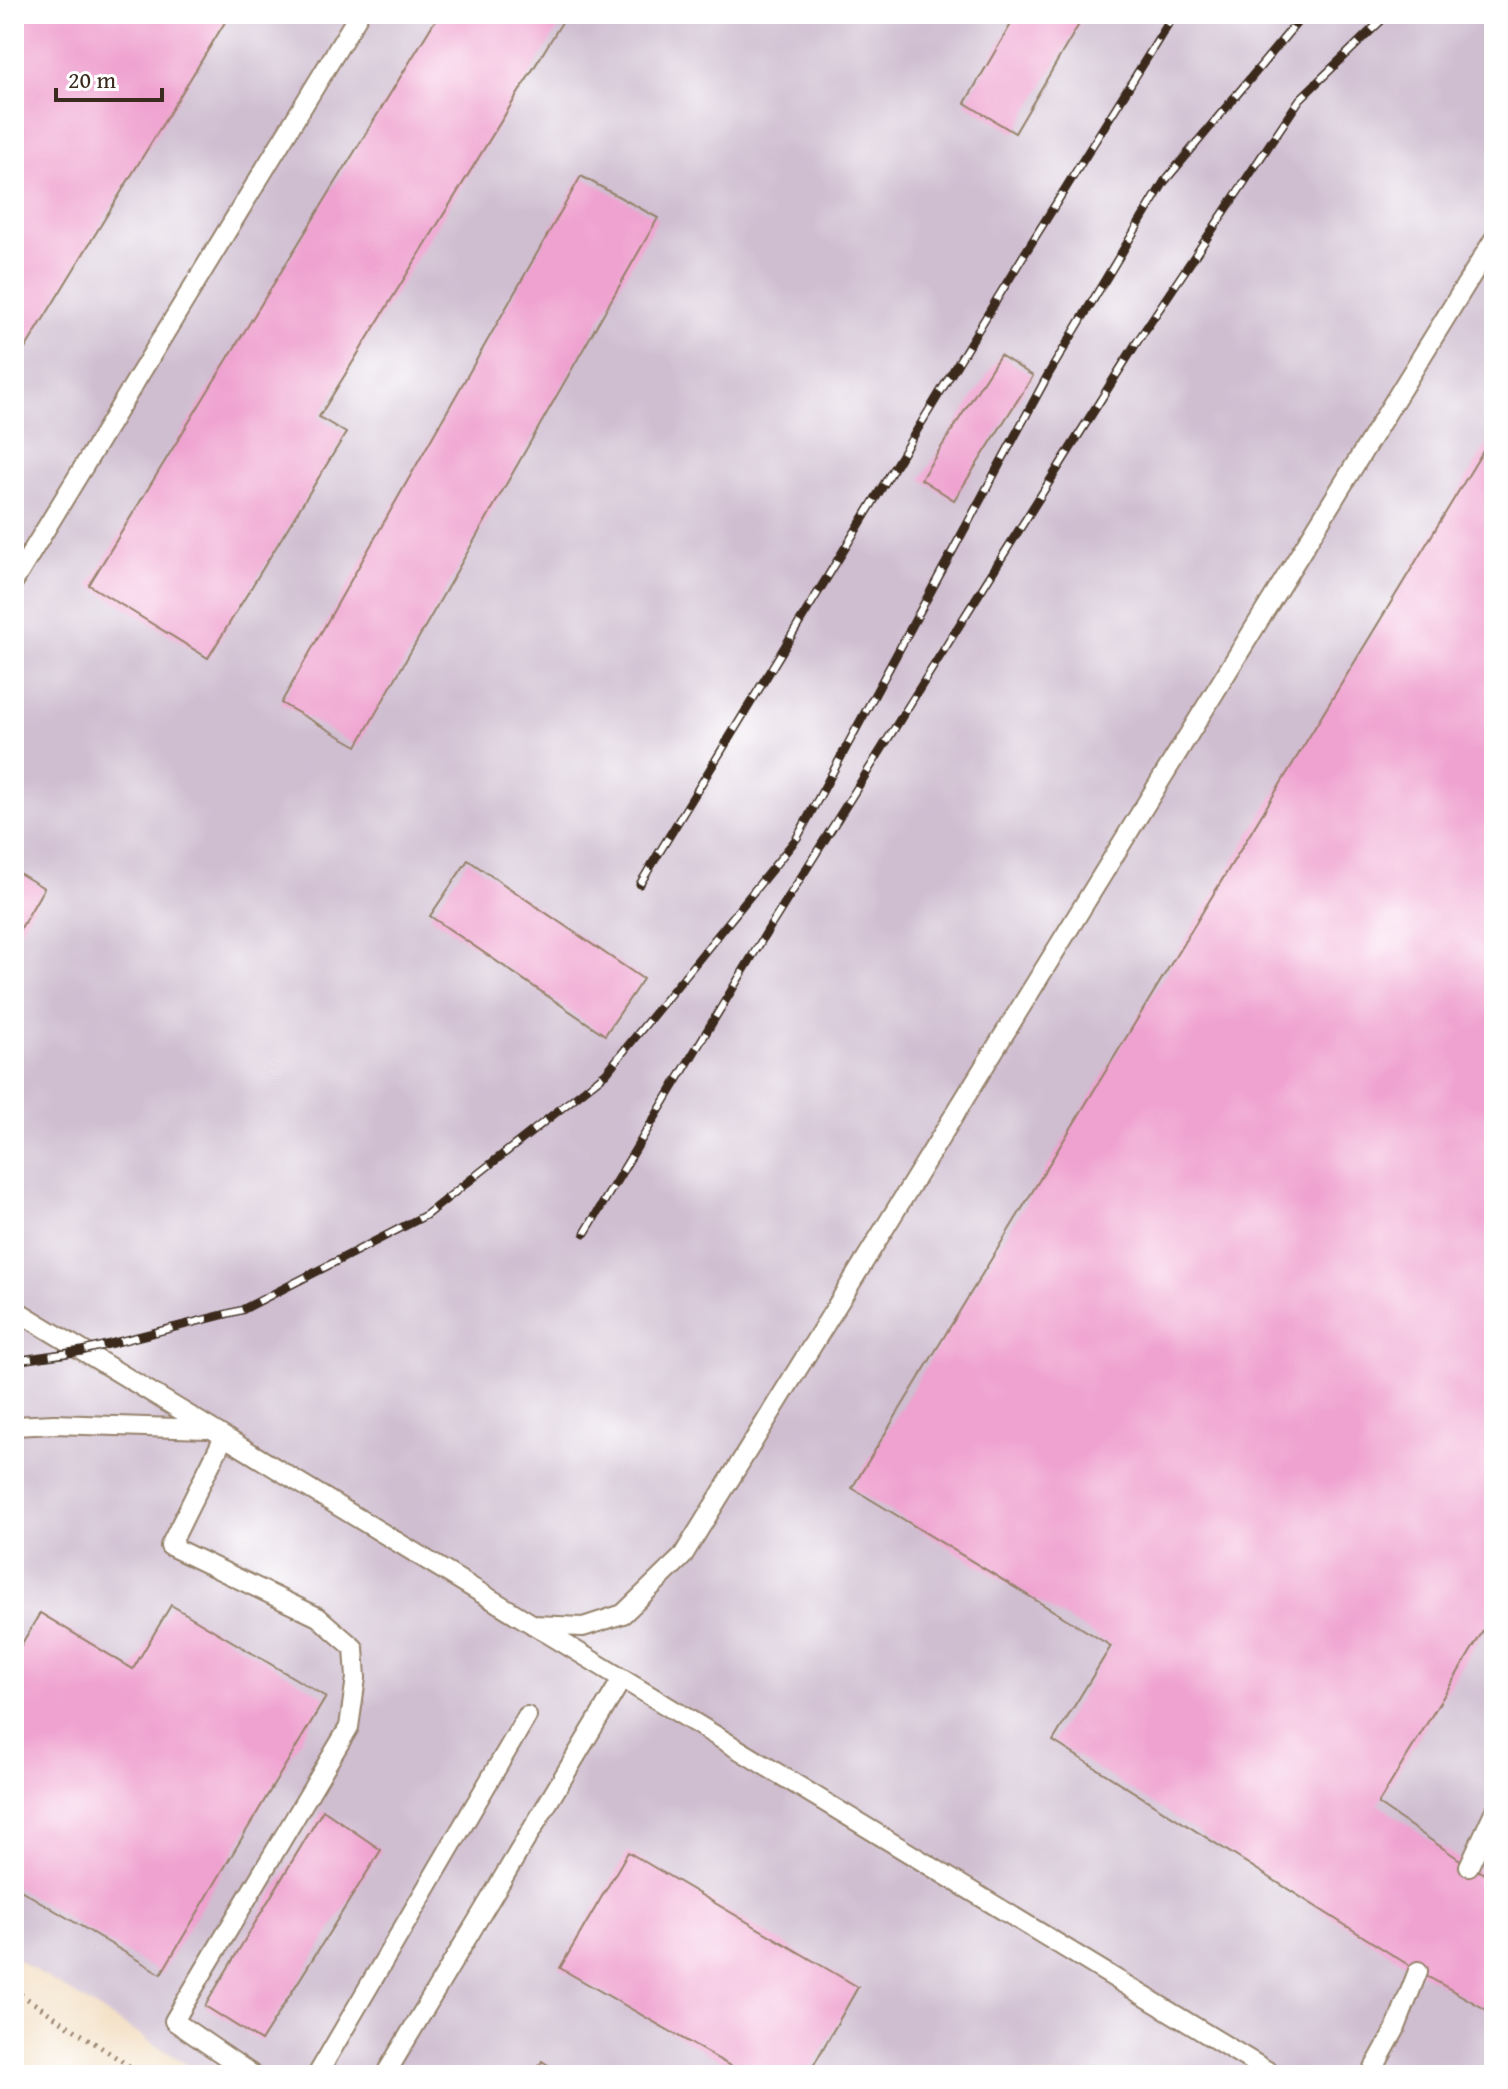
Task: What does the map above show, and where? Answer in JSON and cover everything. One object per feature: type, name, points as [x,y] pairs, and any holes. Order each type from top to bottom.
[{"type":"lane","points":[[14,581],[359,14]]},
{"type":"lane","points":[[533,1625],[583,1627],[623,1614],[682,1557],[1494,239]]},
{"type":"lane","points":[[14,1309],[1274,2075]]},
{"type":"lane","points":[[14,1426],[54,1424],[217,1433]]},
{"type":"lane","points":[[217,1433],[170,1546],[318,1617],[354,1648],[356,1678],[349,1727],[174,2021],[253,2075]]},
{"type":"lane","points":[[385,2075],[622,1679]]},
{"type":"lane","points":[[317,2075],[527,1716]]},
{"type":"lane","points":[[1469,1866],[1494,1812]]},
{"type":"lane","points":[[1370,2075],[1395,2030],[1418,1971]]},
{"type":"path","points":[[14,1990],[143,2075]]},
{"type":"shaded area","points":[[14,14],[1494,14],[1494,2075],[204,2075],[14,1957]]},
{"type":"building","points":[[14,14],[230,14],[14,367]]},
{"type":"building","points":[[439,14],[567,14],[319,417],[346,433],[208,658],[89,585]]},
{"type":"building","points":[[1017,14],[1085,14],[1015,133],[965,103]]},
{"type":"building","points":[[581,176],[658,218],[357,746],[281,703]]},
{"type":"building","points":[[1000,355],[1033,376],[954,500],[921,479]]},
{"type":"building","points":[[1494,433],[1494,1613],[1378,1804],[1469,1866],[1494,1879],[1494,2014],[1418,1971],[1053,1741],[1111,1646],[852,1488]]},
{"type":"building","points":[[468,860],[643,979],[605,1035],[430,916]]},
{"type":"building","points":[[14,870],[44,888],[14,940]]},
{"type":"building","points":[[171,1605],[326,1697],[161,1974],[14,1886],[14,1657],[40,1613],[133,1669]]},
{"type":"building","points":[[323,1810],[381,1850],[261,2041],[205,2006]]},
{"type":"building","points":[[628,1852],[858,1987],[808,2075],[746,2075],[560,1968]]},
{"type":"building","points":[[542,2061],[563,2075],[534,2075]]},
{"type":"railway","points":[[640,884],[1022,258],[1177,14]]},
{"type":"railway","points":[[14,1361],[82,1351],[242,1310],[426,1215],[606,1073],[797,838],[1048,375],[1164,182],[1304,14]]},
{"type":"railway","points":[[585,1233],[768,930],[1137,342],[1300,99],[1388,14]]}]
